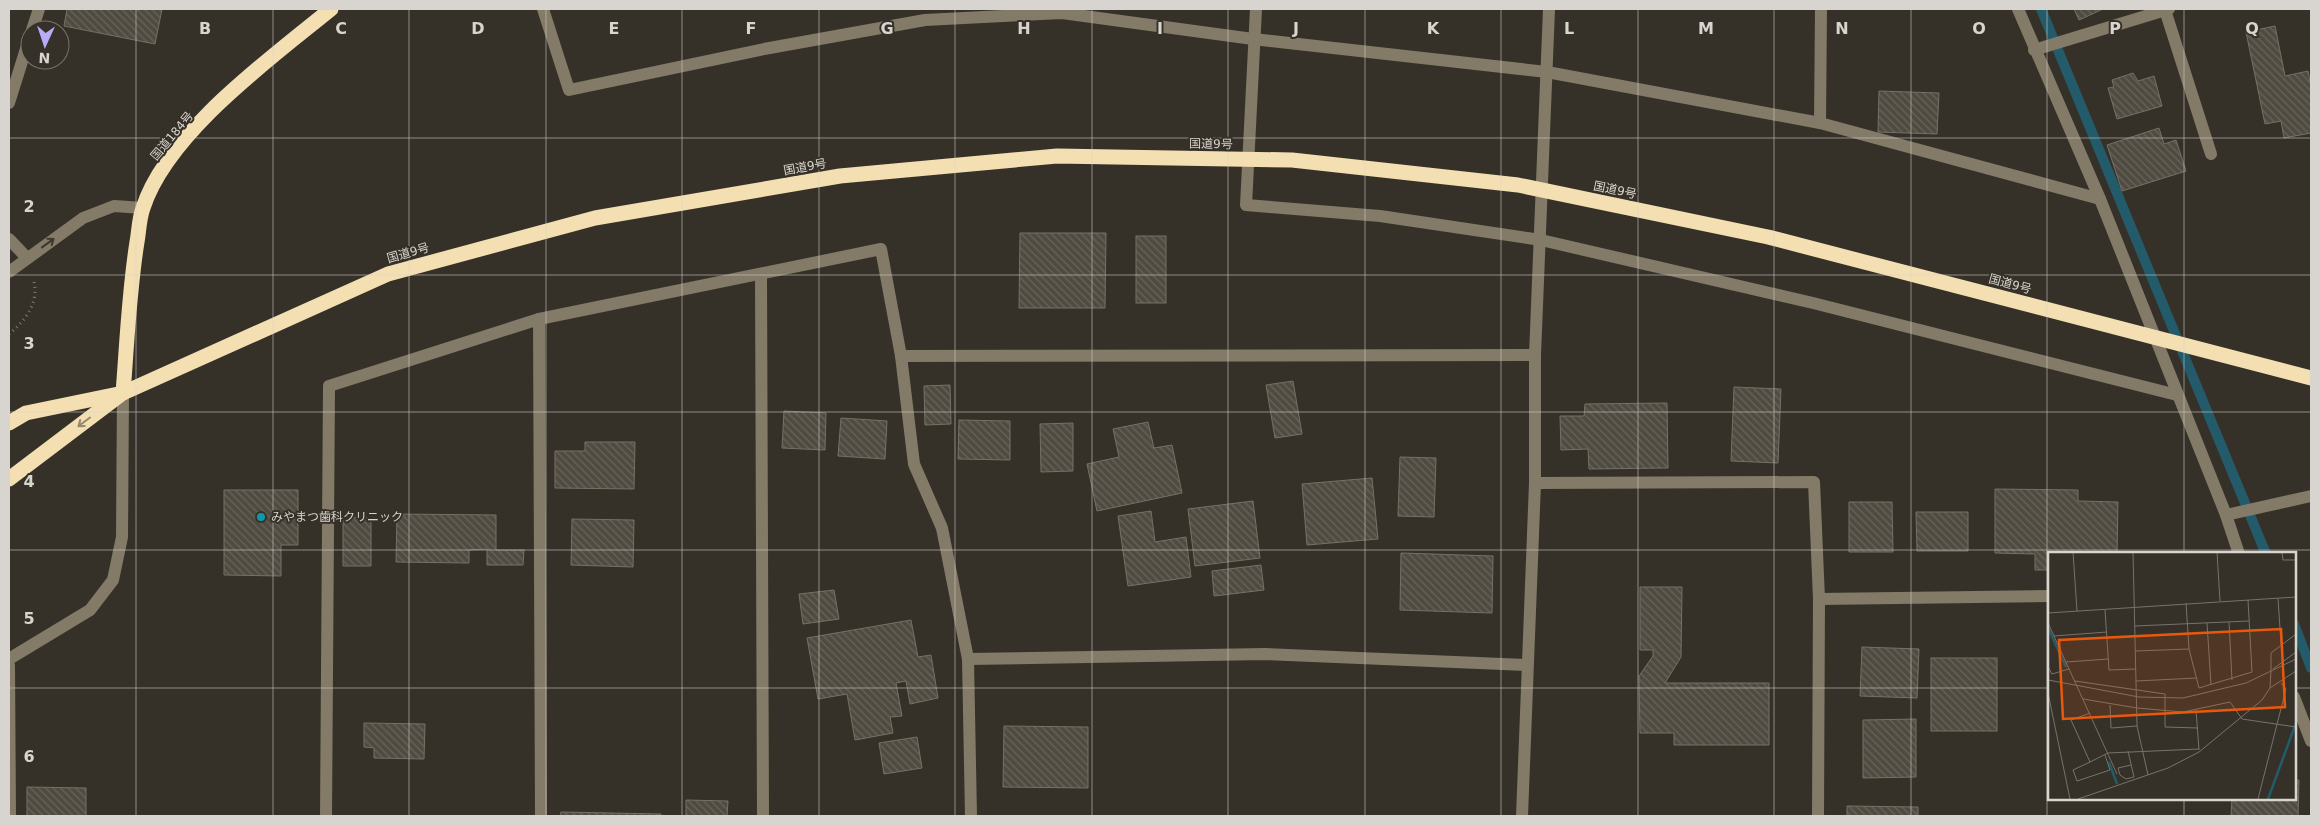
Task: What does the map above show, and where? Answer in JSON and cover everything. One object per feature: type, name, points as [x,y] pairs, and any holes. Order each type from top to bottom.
[{"type":"highway","name":"国道184号","points":[[123,393],[134,260],[143,208],[161,171],[182,142],[231,91],[331,9]]},
{"type":"highway","name":"国道9号","points":[[9,423],[26,413],[123,393],[388,274],[596,218],[840,176],[1056,156],[1292,160],[1518,185],[1768,236],[2311,378]]},
{"type":"highway","name":"国道9号","points":[[9,479],[123,393]]},
{"type":"street","points":[[543,9],[569,90],[925,14],[1062,13],[1254,39],[1547,72],[1820,123],[2100,199]]},
{"type":"street","points":[[1256,9],[1246,205],[1380,216],[1540,240],[1813,303],[2177,395]]},
{"type":"street","points":[[1522,816],[1535,483],[1535,355],[1549,9]]},
{"type":"street","points":[[1820,123],[1821,9]]},
{"type":"street","points":[[2018,9],[2034,50],[2100,199],[2239,552]]},
{"type":"street","points":[[2034,50],[2167,9],[2211,154]]},
{"type":"street","points":[[9,102],[20,67]]},
{"type":"street","points":[[9,272],[83,218],[114,206],[143,208]]},
{"type":"street","points":[[9,239],[27,258]]},
{"type":"street","points":[[326,816],[329,386],[539,319],[881,249],[901,356],[914,464],[942,528],[968,659],[971,816]]},
{"type":"street","points":[[761,274],[764,816]]},
{"type":"street","points":[[539,319],[541,816]]},
{"type":"street","points":[[901,356],[1535,355]]},
{"type":"street","points":[[9,659],[90,610],[113,580],[122,537],[123,393]]},
{"type":"street","points":[[1535,483],[1814,482],[1819,599],[1818,816]]},
{"type":"street","points":[[2226,515],[2311,496]]},
{"type":"street","points":[[1819,599],[2048,596]]},
{"type":"street","points":[[968,659],[1264,654],[1527,665]]},
{"type":"street","points":[[9,665],[10,816]]},
{"type":"street","points":[[2295,700],[2311,741]]},
{"type":"path","points":[[9,334],[22,323],[36,294],[27,258]]},
{"type":"building","points":[[67,9],[162,9],[155,44],[70,27],[70,20],[65,20]]},
{"type":"building","points":[[2074,9],[2103,9],[2079,20]]},
{"type":"building","points":[[2275,26],[2285,76],[2308,71],[2311,87],[2311,133],[2284,138],[2281,121],[2265,124],[2246,32]]},
{"type":"building","points":[[2133,73],[2138,81],[2154,76],[2162,106],[2117,119],[2108,88],[2114,87],[2112,80]]},
{"type":"building","points":[[1879,91],[1939,93],[1937,134],[1878,132]]},
{"type":"building","points":[[2159,128],[2164,144],[2176,140],[2186,171],[2122,191],[2107,145]]},
{"type":"building","points":[[1020,233],[1106,233],[1105,308],[1019,308]]},
{"type":"building","points":[[1136,236],[1166,236],[1166,303],[1136,303]]},
{"type":"building","points":[[1293,381],[1302,434],[1275,438],[1266,385]]},
{"type":"building","points":[[950,385],[951,424],[925,425],[924,386]]},
{"type":"building","points":[[1734,387],[1781,389],[1778,463],[1731,461]]},
{"type":"building","points":[[1667,403],[1668,468],[1589,469],[1588,449],[1561,450],[1560,416],[1584,416],[1585,404]]},
{"type":"building","points":[[784,411],[826,413],[825,450],[782,448]]},
{"type":"building","points":[[841,418],[887,421],[885,459],[838,456]]},
{"type":"building","points":[[959,420],[1010,421],[1010,460],[958,459]]},
{"type":"building","points":[[1148,422],[1154,448],[1172,445],[1182,493],[1097,511],[1087,464],[1119,457],[1113,429]]},
{"type":"building","points":[[1073,423],[1073,471],[1041,472],[1040,424]]},
{"type":"building","points":[[585,442],[635,442],[634,489],[555,488],[555,451],[585,451]]},
{"type":"building","points":[[1400,457],[1436,458],[1434,517],[1398,516]]},
{"type":"building","points":[[1372,478],[1378,539],[1307,545],[1302,484]]},
{"type":"building","points":[[1995,489],[2078,490],[2078,501],[2118,502],[2117,552],[2048,552],[2048,570],[2035,570],[2035,554],[1995,553]]},
{"type":"building","name":"みやまつ歯科クリニック","points":[[224,490],[298,490],[298,545],[281,545],[281,576],[224,575]]},
{"type":"building","points":[[1253,501],[1260,558],[1195,566],[1188,509]]},
{"type":"building","points":[[1849,502],[1892,502],[1893,552],[1849,552]]},
{"type":"building","points":[[1151,511],[1155,542],[1186,537],[1191,577],[1128,586],[1118,516]]},
{"type":"building","points":[[1916,512],[1968,512],[1968,551],[1917,551]]},
{"type":"building","points":[[397,514],[496,515],[496,550],[524,550],[523,565],[487,565],[487,549],[469,550],[469,563],[396,562]]},
{"type":"building","points":[[343,517],[371,518],[371,566],[343,566]]},
{"type":"building","points":[[572,519],[634,520],[633,567],[571,565]]},
{"type":"building","points":[[1401,553],[1493,556],[1492,613],[1400,610]]},
{"type":"building","points":[[1261,565],[1264,590],[1214,596],[1212,571]]},
{"type":"building","points":[[1640,587],[1682,587],[1681,657],[1665,683],[1769,683],[1769,745],[1674,745],[1674,733],[1640,733],[1639,676],[1653,656],[1653,650],[1640,650]]},
{"type":"building","points":[[834,590],[839,619],[803,624],[799,594]]},
{"type":"building","points":[[911,620],[918,657],[931,655],[938,698],[910,704],[906,681],[896,683],[902,716],[890,717],[893,733],[855,740],[847,694],[818,699],[807,638]]},
{"type":"building","points":[[1862,647],[1919,649],[1917,698],[1860,696]]},
{"type":"building","points":[[1931,658],[1997,658],[1997,731],[1931,731]]},
{"type":"building","points":[[1916,719],[1916,777],[1863,778],[1863,720]]},
{"type":"building","points":[[364,723],[425,724],[424,759],[374,758],[374,748],[364,747]]},
{"type":"building","points":[[1004,726],[1088,727],[1088,788],[1003,787]]},
{"type":"building","points":[[917,737],[922,768],[884,774],[879,743]]},
{"type":"building","points":[[2295,780],[2299,780],[2298,816],[2231,816],[2232,800],[2295,800]]},
{"type":"building","points":[[27,787],[86,788],[86,816],[27,816]]},
{"type":"building","points":[[686,800],[728,801],[727,816],[686,816]]},
{"type":"building","points":[[1847,806],[1918,807],[1918,816],[1847,816]]},
{"type":"building","points":[[561,812],[661,814],[661,816],[560,816]]},
{"type":"waterway","points":[[2041,9],[2265,552]]},
{"type":"waterway","points":[[2295,627],[2311,668]]},
{"type":"place","name":"みやまつ歯科クリニック","points":[[261,517]]}]
